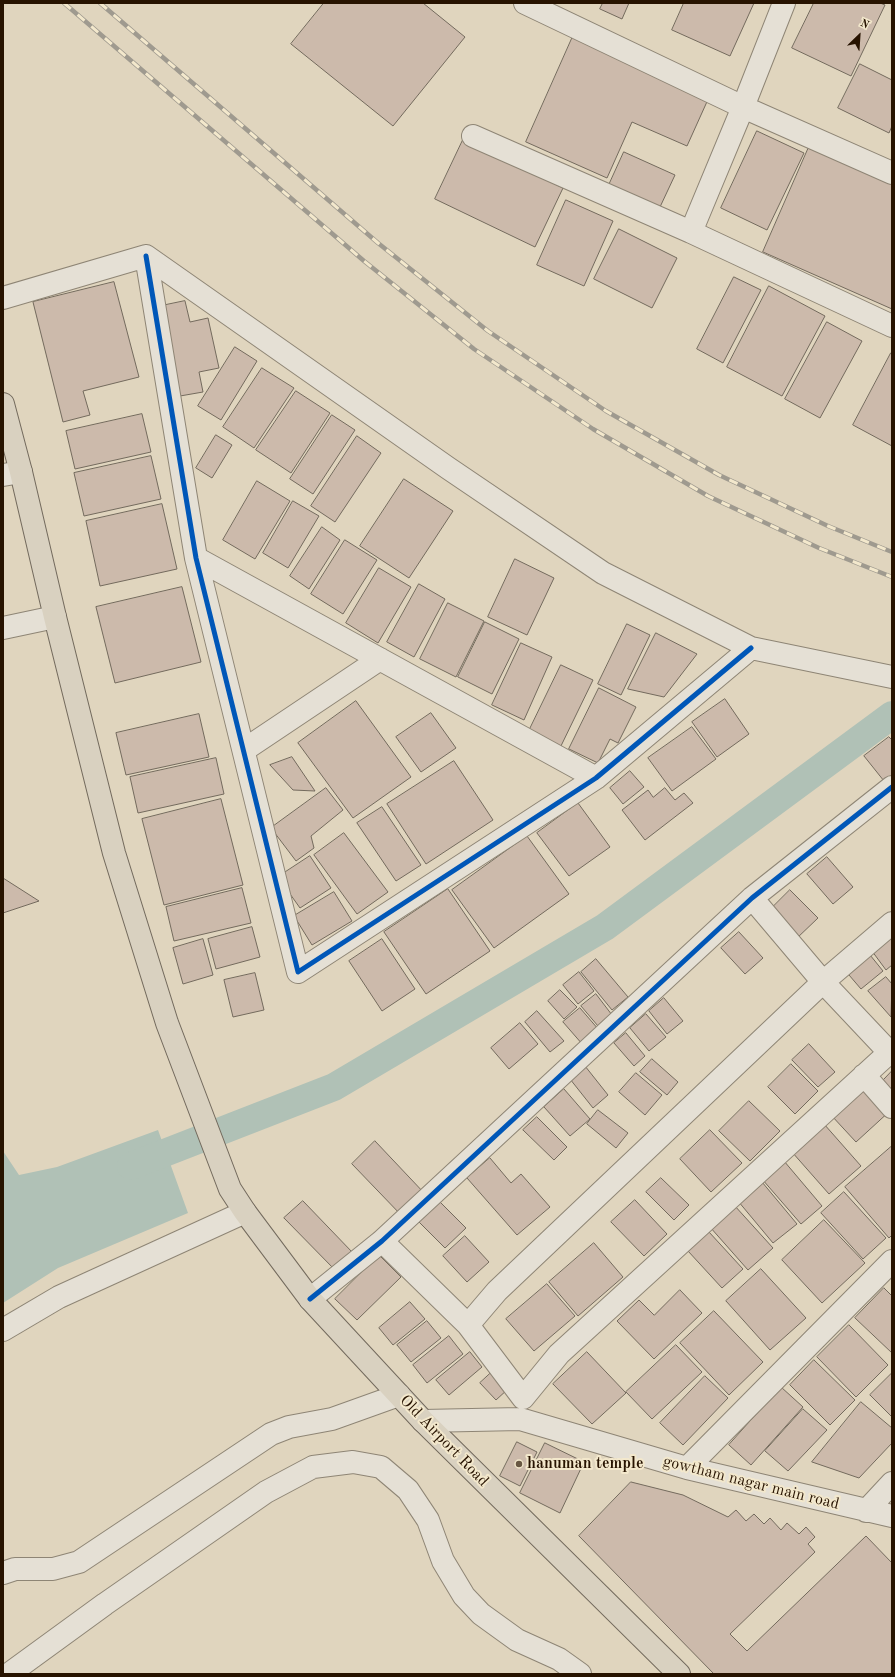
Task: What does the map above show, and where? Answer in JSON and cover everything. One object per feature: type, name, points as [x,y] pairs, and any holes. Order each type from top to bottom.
[{"type":"main road","name":"Old Airport Road","points":[[3,404],[12,473],[55,617],[114,853],[167,1023],[230,1189],[244,1212],[310,1299],[423,1422],[679,1674]]},
{"type":"street","points":[[525,3],[743,107],[892,173]]},
{"type":"street","points":[[691,232],[784,3]]},
{"type":"street","points":[[473,136],[691,232],[892,326]]},
{"type":"street","points":[[3,298],[146,256]]},
{"type":"street","points":[[146,256],[196,558],[298,972],[596,778],[751,648]]},
{"type":"street","points":[[146,256],[448,468],[603,573],[751,648],[892,677]]},
{"type":"street","points":[[196,558],[596,778]]},
{"type":"street","points":[[3,628],[55,617]]},
{"type":"street","points":[[244,750],[380,659]]},
{"type":"street","points":[[310,1299],[382,1241],[752,898],[892,787]]},
{"type":"street","points":[[382,1241],[468,1325],[522,1409],[559,1354],[891,1051],[823,982],[752,898]]},
{"type":"street","points":[[468,1325],[497,1291],[823,982],[892,922]]},
{"type":"street","points":[[864,1075],[892,1107]]},
{"type":"street","points":[[3,1330],[59,1296],[244,1212]]},
{"type":"street","points":[[687,1468],[892,1261]]},
{"type":"street","points":[[3,1573],[15,1569],[53,1569],[79,1562],[271,1434],[289,1427],[332,1419],[398,1394]]},
{"type":"street","name":"gowtham nagar main road","points":[[423,1422],[522,1409],[687,1468],[892,1516]]},
{"type":"street","points":[[9,1674],[104,1604],[266,1492],[313,1467],[353,1462],[381,1467],[408,1490],[428,1520],[443,1560],[464,1596],[481,1614],[517,1640],[559,1659],[580,1674]]},
{"type":"street","points":[[866,1511],[892,1483]]},
{"type":"shaded area","points":[[158,1130],[188,1213],[58,1268],[3,1303],[3,1151],[19,1175],[57,1167]]},
{"type":"building","points":[[324,3],[423,3],[465,37],[393,126],[291,44]]},
{"type":"building","points":[[603,3],[629,3],[622,19],[600,9]]},
{"type":"building","points":[[684,3],[754,3],[730,56],[672,30]]},
{"type":"building","points":[[814,3],[880,3],[885,5],[851,76],[792,48]]},
{"type":"building","points":[[574,34],[710,95],[687,146],[632,122],[607,178],[526,142]]},
{"type":"building","points":[[860,64],[892,80],[892,126],[889,133],[838,108]]},
{"type":"building","points":[[757,131],[804,153],[767,230],[721,208]]},
{"type":"building","points":[[463,140],[563,188],[535,247],[435,199]]},
{"type":"building","points":[[809,147],[892,183],[892,309],[763,252]]},
{"type":"building","points":[[624,152],[675,175],[660,207],[609,185]]},
{"type":"building","points":[[566,200],[613,221],[584,286],[537,265]]},
{"type":"building","points":[[619,229],[677,258],[652,308],[594,279]]},
{"type":"building","points":[[734,277],[761,290],[723,363],[697,349]]},
{"type":"building","points":[[114,282],[139,377],[83,391],[90,415],[63,422],[33,302]]},
{"type":"building","points":[[769,286],[825,316],[782,396],[727,367]]},
{"type":"building","points":[[185,301],[190,322],[208,318],[219,368],[199,372],[203,392],[180,396],[161,306]]},
{"type":"building","points":[[827,322],[862,341],[820,418],[785,399]]},
{"type":"building","points":[[235,347],[257,361],[221,420],[198,406]]},
{"type":"building","points":[[892,353],[892,446],[853,425]]},
{"type":"building","points":[[262,368],[294,388],[254,448],[223,427]]},
{"type":"building","points":[[296,391],[330,413],[291,473],[256,450]]},
{"type":"building","points":[[142,414],[151,452],[75,469],[66,431]]},
{"type":"building","points":[[332,415],[355,430],[313,494],[290,479]]},
{"type":"building","points":[[216,435],[232,445],[212,478],[196,468]]},
{"type":"building","points":[[357,436],[381,453],[335,522],[311,506]]},
{"type":"building","points":[[151,456],[161,499],[84,516],[74,473]]},
{"type":"building","points":[[404,479],[453,511],[409,578],[360,546]]},
{"type":"building","points":[[257,481],[290,501],[255,559],[223,540]]},
{"type":"building","points":[[293,501],[319,516],[288,568],[263,553]]},
{"type":"building","points":[[162,504],[177,569],[100,586],[86,521]]},
{"type":"building","points":[[322,527],[340,540],[309,589],[290,576]]},
{"type":"building","points":[[345,540],[377,560],[343,614],[311,594]]},
{"type":"building","points":[[515,559],[554,578],[527,635],[488,617]]},
{"type":"building","points":[[379,568],[411,587],[378,643],[346,623]]},
{"type":"building","points":[[419,584],[445,599],[414,657],[387,642]]},
{"type":"building","points":[[182,587],[201,662],[115,683],[96,607]]},
{"type":"building","points":[[448,603],[484,621],[456,677],[420,659]]},
{"type":"building","points":[[485,622],[519,639],[492,694],[458,677]]},
{"type":"building","points":[[627,624],[650,635],[621,695],[598,684]]},
{"type":"building","points":[[656,633],[697,654],[664,697],[628,689]]},
{"type":"building","points":[[521,643],[552,657],[524,720],[492,705]]},
{"type":"building","points":[[561,665],[593,680],[559,750],[527,735]]},
{"type":"building","points":[[599,688],[636,707],[618,743],[610,739],[598,763],[569,749]]},
{"type":"building","points":[[725,699],[749,734],[717,757],[692,722]]},
{"type":"building","points":[[356,701],[411,777],[353,818],[298,743]]},
{"type":"building","points":[[431,713],[456,748],[421,772],[396,737]]},
{"type":"building","points":[[199,714],[209,757],[126,775],[116,733]]},
{"type":"building","points":[[692,727],[716,759],[672,791],[648,758]]},
{"type":"building","points":[[889,737],[892,740],[892,783],[888,786],[864,756]]},
{"type":"building","points":[[292,757],[315,791],[293,790],[270,765]]},
{"type":"building","points":[[216,758],[224,794],[138,813],[130,777]]},
{"type":"building","points":[[454,761],[493,820],[426,864],[387,804]]},
{"type":"building","points":[[630,771],[644,787],[623,804],[610,788]]},
{"type":"building","points":[[326,788],[343,810],[311,836],[314,848],[296,861],[271,828]]},
{"type":"building","points":[[665,788],[675,800],[684,793],[693,803],[645,840],[622,810],[648,790],[653,797]]},
{"type":"building","points":[[221,799],[243,885],[164,905],[142,819]]},
{"type":"building","points":[[578,803],[610,847],[569,876],[537,833]]},
{"type":"building","points":[[382,807],[421,865],[396,881],[357,823]]},
{"type":"building","points":[[344,833],[388,892],[357,914],[314,855]]},
{"type":"building","points":[[527,836],[569,894],[494,948],[452,890]]},
{"type":"building","points":[[310,856],[331,888],[300,908],[278,877]]},
{"type":"building","points":[[827,857],[853,887],[833,904],[807,874]]},
{"type":"building","points":[[3,878],[39,901],[3,913]]},
{"type":"building","points":[[242,888],[251,923],[174,941],[166,907]]},
{"type":"building","points":[[448,889],[490,951],[426,994],[384,932]]},
{"type":"building","points":[[790,890],[818,918],[796,939],[769,911]]},
{"type":"building","points":[[334,892],[352,921],[312,945],[294,916]]},
{"type":"building","points":[[252,927],[260,957],[216,969],[208,939]]},
{"type":"building","points":[[892,929],[892,965],[886,970],[869,947]]},
{"type":"building","points":[[739,932],[763,958],[745,974],[721,948]]},
{"type":"building","points":[[203,939],[213,975],[183,984],[173,948]]},
{"type":"building","points":[[382,939],[415,989],[382,1011],[349,961]]},
{"type":"building","points":[[866,950],[883,971],[861,989],[843,968]]},
{"type":"building","points":[[596,959],[628,997],[612,1010],[581,972]]},
{"type":"building","points":[[579,972],[594,991],[578,1004],[563,985]]},
{"type":"building","points":[[255,973],[264,1010],[233,1017],[224,980]]},
{"type":"building","points":[[886,977],[892,984],[891,1017],[868,991]]},
{"type":"building","points":[[560,990],[577,1007],[564,1019],[548,1001]]},
{"type":"building","points":[[596,994],[612,1015],[598,1026],[581,1006]]},
{"type":"building","points":[[664,998],[683,1021],[667,1034],[649,1011]]},
{"type":"building","points":[[580,1008],[599,1030],[583,1045],[563,1022]]},
{"type":"building","points":[[537,1011],[564,1041],[550,1052],[525,1022]]},
{"type":"building","points":[[646,1014],[666,1037],[649,1051],[630,1028]]},
{"type":"building","points":[[520,1023],[538,1044],[509,1069],[491,1048]]},
{"type":"building","points":[[626,1033],[645,1056],[634,1066],[614,1043]]},
{"type":"building","points":[[809,1044],[835,1072],[818,1087],[792,1060]]},
{"type":"building","points":[[652,1059],[678,1082],[667,1095],[640,1072]]},
{"type":"building","points":[[791,1064],[818,1091],[795,1114],[768,1087]]},
{"type":"building","points":[[585,1066],[608,1095],[593,1108],[570,1079]]},
{"type":"building","points":[[892,1071],[892,1102],[877,1087]]},
{"type":"building","points":[[636,1073],[662,1095],[645,1115],[619,1092]]},
{"type":"building","points":[[866,1083],[891,1110],[856,1142],[831,1115]]},
{"type":"building","points":[[564,1089],[590,1119],[570,1136],[544,1107]]},
{"type":"building","points":[[749,1101],[780,1131],[750,1161],[719,1131]]},
{"type":"building","points":[[598,1110],[628,1133],[616,1148],[587,1124]]},
{"type":"building","points":[[537,1117],[567,1147],[554,1160],[523,1130]]},
{"type":"building","points":[[824,1124],[861,1166],[829,1194],[792,1152]]},
{"type":"building","points":[[710,1130],[742,1163],[711,1192],[680,1159]]},
{"type":"building","points":[[375,1141],[426,1195],[403,1217],[352,1164]]},
{"type":"building","points":[[892,1146],[892,1235],[889,1238],[845,1187]]},
{"type":"building","points":[[490,1158],[511,1183],[521,1174],[550,1207],[517,1235],[467,1178]]},
{"type":"building","points":[[784,1161],[822,1206],[801,1224],[762,1179]]},
{"type":"building","points":[[661,1178],[689,1205],[674,1220],[646,1192]]},
{"type":"building","points":[[762,1182],[797,1224],[773,1243],[738,1201]]},
{"type":"building","points":[[844,1192],[886,1238],[863,1259],[821,1213]]},
{"type":"building","points":[[437,1199],[466,1228],[445,1248],[417,1220]]},
{"type":"building","points":[[635,1200],[667,1234],[644,1256],[611,1222]]},
{"type":"building","points":[[303,1201],[353,1253],[335,1270],[284,1218]]},
{"type":"building","points":[[734,1205],[773,1248],[748,1270],[710,1227]]},
{"type":"building","points":[[824,1220],[865,1263],[822,1303],[782,1260]]},
{"type":"building","points":[[709,1232],[743,1269],[722,1288],[688,1251]]},
{"type":"building","points":[[465,1236],[489,1262],[467,1282],[443,1256]]},
{"type":"building","points":[[594,1243],[623,1277],[578,1316],[549,1282]]},
{"type":"building","points":[[379,1255],[401,1277],[357,1320],[335,1299]]},
{"type":"building","points":[[761,1269],[806,1318],[770,1350],[726,1301]]},
{"type":"building","points":[[547,1284],[575,1316],[534,1351],[506,1319]]},
{"type":"building","points":[[884,1288],[892,1296],[892,1353],[855,1318]]},
{"type":"building","points":[[680,1290],[702,1313],[654,1359],[617,1321],[639,1300],[654,1315]]},
{"type":"building","points":[[410,1302],[425,1319],[393,1345],[379,1328]]},
{"type":"building","points":[[714,1311],[763,1362],[729,1395],[680,1343]]},
{"type":"building","points":[[427,1321],[441,1338],[411,1362],[397,1345]]},
{"type":"building","points":[[849,1325],[888,1365],[856,1397],[817,1357]]},
{"type":"building","points":[[449,1336],[463,1354],[427,1383],[413,1365]]},
{"type":"building","points":[[676,1345],[702,1372],[652,1419],[626,1392]]},
{"type":"building","points":[[470,1352],[482,1367],[449,1395],[436,1380]]},
{"type":"building","points":[[587,1352],[626,1393],[592,1424],[553,1384]]},
{"type":"building","points":[[814,1360],[855,1400],[830,1425],[790,1385]]},
{"type":"building","points":[[492,1372],[508,1389],[496,1400],[480,1383]]},
{"type":"building","points":[[892,1373],[892,1417],[870,1395]]},
{"type":"building","points":[[705,1376],[728,1398],[683,1445],[660,1423]]},
{"type":"building","points":[[781,1387],[803,1407],[751,1465],[729,1445]]},
{"type":"building","points":[[861,1402],[892,1428],[892,1443],[859,1478],[812,1462]]},
{"type":"building","points":[[803,1409],[827,1430],[788,1471],[765,1451]]},
{"type":"building","name":"hanuman temple","points":[[517,1442],[537,1452],[520,1486],[500,1476]]},
{"type":"building","points":[[545,1443],[584,1462],[560,1513],[520,1493]]},
{"type":"building","points":[[631,1482],[683,1495],[728,1517],[736,1510],[746,1521],[754,1514],[764,1524],[770,1518],[781,1530],[787,1523],[799,1534],[806,1527],[815,1537],[808,1544],[815,1552],[730,1634],[747,1651],[866,1536],[892,1563],[892,1674],[714,1674],[579,1536]]},
{"type":"waterway","points":[[131,1166],[334,1087],[605,927],[892,715]]},
{"type":"railway","points":[[64,3],[364,261],[474,349],[593,429],[708,496],[819,548],[892,577]]},
{"type":"railway","points":[[100,3],[378,243],[488,331],[606,411],[719,475],[828,526],[892,552]]},
{"type":"cycle path","points":[[146,256],[196,558],[298,972],[596,778],[751,648]]},
{"type":"cycle path","points":[[310,1299],[382,1241],[752,898],[892,787]]},
{"type":"place","name":"hanuman temple","points":[[519,1464]]}]
